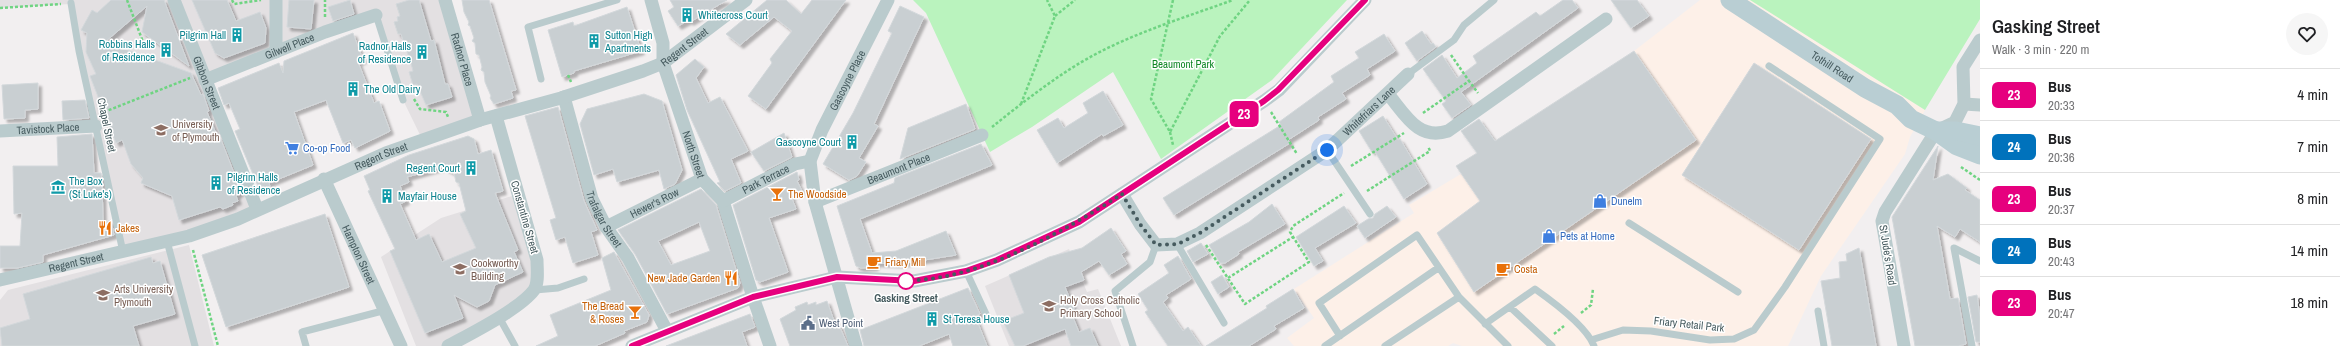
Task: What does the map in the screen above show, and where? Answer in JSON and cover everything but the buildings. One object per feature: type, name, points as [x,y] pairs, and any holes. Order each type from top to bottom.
[{"type":"main road","name":"Tothill Road","points":[[1730,0],[1865,88],[1896,106],[1911,119],[1936,131],[1957,146],[1980,155]]},
{"type":"main road","name":"Tothill Road","points":[[1936,131],[1956,131],[1980,136]]},
{"type":"street","name":"Gibbon Street","points":[[174,0],[257,209]]},
{"type":"street","points":[[276,0],[276,52]]},
{"type":"street","name":"Radnor Place","points":[[445,0],[480,120]]},
{"type":"street","name":"North Street","points":[[651,0],[663,43],[663,63],[702,179],[723,202],[770,346]]},
{"type":"street","name":"Regent Street","points":[[0,280],[190,236],[238,219],[324,179],[386,153],[480,120],[564,97],[663,63],[746,0]]},
{"type":"street","name":"Gascoyne Place","points":[[810,161],[822,130],[888,0]]},
{"type":"street","points":[[632,346],[753,297],[837,277],[914,281],[966,271],[1026,248],[1079,222],[1264,101],[1278,90],[1365,0]]},
{"type":"street","name":"Gilwell Place","points":[[204,77],[276,52],[325,32],[376,15]]},
{"type":"street","points":[[1388,94],[1417,127],[1438,135],[1448,131],[1606,19]]},
{"type":"street","points":[[1936,131],[1955,122],[1964,104],[1963,67],[1980,40]]},
{"type":"street","name":"Whitefriars Lane","points":[[1156,245],[1178,244],[1199,234],[1327,150],[1408,74]]},
{"type":"street","name":"Trafalgar Street","points":[[564,97],[592,199],[606,227],[628,258],[667,331]]},
{"type":"street","points":[[1964,104],[1980,105]]},
{"type":"street","name":"Constantine Street","points":[[496,116],[537,260],[537,279],[534,290]]},
{"type":"street","name":"Tavistock Place","points":[[0,131],[95,121]]},
{"type":"street","name":"St Jude's Road","points":[[1903,344],[1882,221],[1885,212],[1936,131]]},
{"type":"street","name":"Beaumont Place","points":[[815,202],[982,134]]},
{"type":"street","points":[[810,161],[815,202],[837,277],[845,312],[856,346]]},
{"type":"street","name":"Park Terrace","points":[[723,202],[795,164],[810,161]]},
{"type":"street","name":"Hampton Street","points":[[324,179],[386,310],[392,329],[395,346]]},
{"type":"street","name":"Hewer's Row","points":[[606,227],[702,179]]},
{"type":"street","points":[[1122,194],[1140,224],[1156,245]]},
{"type":"street","points":[[448,346],[499,317],[534,290]]},
{"type":"street","name":"Hampton Street","points":[[392,329],[401,346]]},
{"type":"lane","points":[[542,79],[528,27],[617,0]]},
{"type":"lane","points":[[1408,74],[1454,40],[1464,25],[1494,0]]},
{"type":"lane","name":"Chapel Street","points":[[71,3],[123,252]]},
{"type":"lane","points":[[376,15],[403,100]]},
{"type":"lane","name":"Friary Retail Park","points":[[1510,307],[1535,289],[1548,298],[1593,343],[1623,330],[1651,331],[1710,340],[1734,339],[1754,330],[1785,287],[1880,139],[1769,66]]},
{"type":"lane","points":[[1327,150],[1370,214]]},
{"type":"lane","points":[[1629,223],[1738,292]]},
{"type":"lane","points":[[1340,336],[1319,303],[1417,235],[1459,297],[1508,346]]},
{"type":"lane","points":[[167,241],[195,346]]},
{"type":"lane","points":[[1178,244],[1224,323]]},
{"type":"lane","points":[[1133,346],[1115,292],[1150,262],[1156,245]]},
{"type":"lane","points":[[1972,346],[1954,248],[1980,260]]},
{"type":"lane","points":[[1325,346],[1438,268]]},
{"type":"lane","points":[[966,271],[986,314]]},
{"type":"lane","points":[[534,290],[558,288],[584,279]]},
{"type":"lane","points":[[1385,346],[1459,297]]},
{"type":"lane","points":[[1485,324],[1510,307],[1552,346]]},
{"type":"lane","points":[[306,346],[302,332],[386,310]]},
{"type":"lane","points":[[1818,311],[1824,346]]},
{"type":"lane","points":[[499,317],[516,346]]},
{"type":"path","points":[[127,0],[145,47]]},
{"type":"path","points":[[232,0],[234,4],[261,0]]},
{"type":"path","points":[[1047,0],[1056,16]]},
{"type":"path","points":[[1021,104],[1056,16],[1074,0]]},
{"type":"path","points":[[1173,0],[1150,99],[1170,132],[1220,36],[1250,0]]},
{"type":"path","points":[[982,134],[1021,104],[1094,55],[1168,23],[1233,0]]},
{"type":"path","points":[[0,8],[71,3]]},
{"type":"path","points":[[1458,66],[1486,104]]},
{"type":"path","points":[[95,121],[204,77]]},
{"type":"path","points":[[1342,171],[1417,127],[1469,81]]},
{"type":"path","points":[[412,92],[420,108],[446,112],[452,130]]},
{"type":"path","points":[[1264,101],[1292,145]]},
{"type":"path","points":[[1358,196],[1430,151],[1417,127]]},
{"type":"path","points":[[1199,234],[1245,304],[1309,262],[1290,232],[1294,226],[1352,188]]},
{"type":"path","points":[[190,236],[218,346]]},
{"type":"path","points":[[1228,278],[1293,237]]},
{"type":"shaded area","name":"University of Plymouth","points":[[0,0],[446,0],[481,119],[423,141],[403,100],[376,15],[205,80],[257,209],[123,252],[71,4],[0,8]]},
{"type":"shaded area","points":[[1700,0],[1750,0],[1925,110],[1910,137],[1905,154],[1821,276],[1788,346],[1462,346],[1453,343],[1448,346],[1294,346],[1287,338],[1314,318],[1294,289],[1414,213],[1409,205],[1461,174],[1456,166],[1634,51]]},
{"type":"shaded area","points":[[512,196],[537,260],[535,290],[448,346],[416,346],[381,257],[441,218]]},
{"type":"shaded area","name":"Arts University Plymouth","points":[[189,245],[214,346],[0,346],[0,300],[8,290]]},
{"type":"shaded area","name":"Holy Cross Catholic Primary School","points":[[1069,249],[1087,292],[1098,289],[1121,346],[1009,346],[985,286]]},
{"type":"green space","name":"Beaumont Park","points":[[913,0],[1347,0],[1272,80],[1161,159],[1113,72],[1032,127],[990,152],[926,13]]},
{"type":"green space","points":[[1750,0],[1980,0],[1980,19],[1925,110]]},
{"type":"bus line","name":"23","points":[[632,346],[753,297],[837,277],[914,281],[966,271],[1026,248],[1079,222],[1147,179],[1264,101],[1278,90],[1365,0]]},
{"type":"place","name":"Whitecross Court","points":[[687,15]]},
{"type":"place","name":"Pilgrim Hall","points":[[237,35]]},
{"type":"place","name":"Sutton High Apartments","points":[[594,41]]},
{"type":"place","name":"Robbins Halls of Residence","points":[[166,50]]},
{"type":"place","name":"Radnor Halls of Residence","points":[[422,52]]},
{"type":"place","name":"The Old Dairy","points":[[353,89]]},
{"type":"place","name":"University of Plymouth","points":[[161,130]]},
{"type":"place","name":"Gascoyne Court","points":[[852,142]]},
{"type":"place","name":"Co-op Food","points":[[292,148]]},
{"type":"place","name":"Regent Court","points":[[471,168]]},
{"type":"place","name":"Pilgrim Halls of Residence","points":[[216,183]]},
{"type":"place","name":"The Box (St Luke's)","points":[[58,187]]},
{"type":"place","name":"The Woodside","points":[[777,194]]},
{"type":"place","name":"Mayfair House","points":[[387,196]]},
{"type":"place","name":"Dunelm","points":[[1600,201]]},
{"type":"place","name":"Jakes","points":[[105,228]]},
{"type":"place","name":"Pets at Home","points":[[1549,236]]},
{"type":"place","name":"Friary Mill","points":[[874,262]]},
{"type":"place","name":"Cookworthy Building","points":[[460,269]]},
{"type":"place","name":"Costa","points":[[1503,269]]},
{"type":"place","name":"New Jade Garden","points":[[731,278]]},
{"type":"place","name":"Gasking Street","points":[[906,281]]},
{"type":"place","name":"Arts University Plymouth","points":[[103,295]]},
{"type":"place","name":"Holy Cross Catholic Primary School","points":[[1049,306]]},
{"type":"place","name":"The Bread & Roses","points":[[635,312]]},
{"type":"place","name":"St Teresa House","points":[[932,319]]},
{"type":"place","name":"West Point","points":[[808,323]]},
{"type":"route","points":[[906,281],[898,280],[914,281],[966,271],[997,260],[1026,248],[1079,222],[1122,194],[1140,224],[1156,245],[1178,244],[1200,233],[1327,150]]}]
